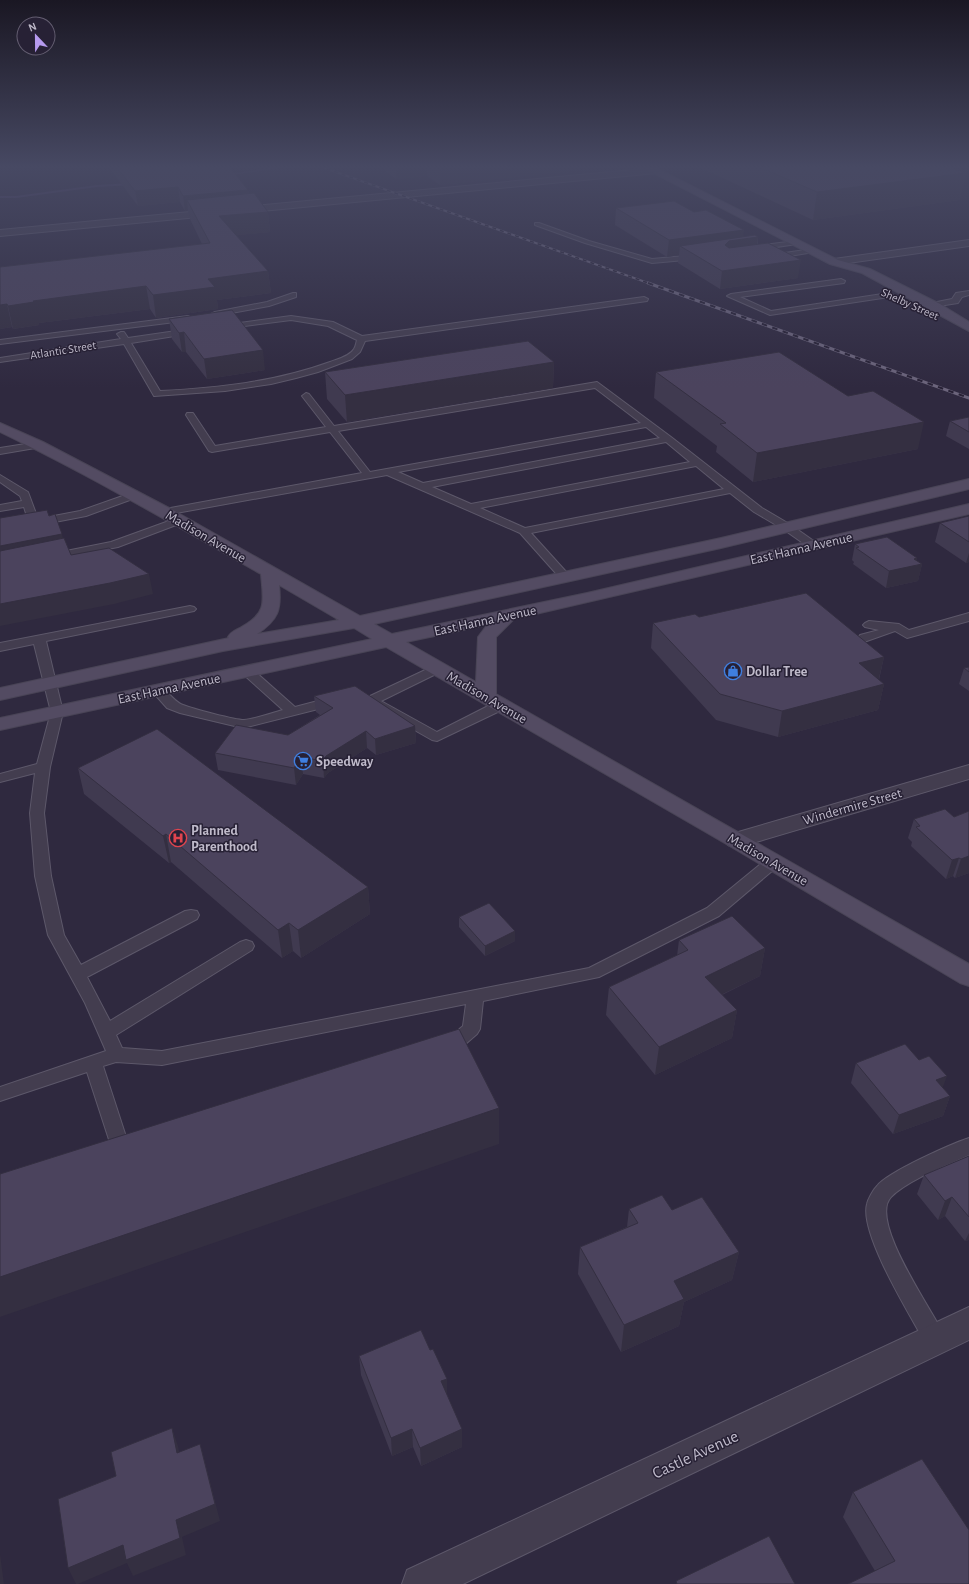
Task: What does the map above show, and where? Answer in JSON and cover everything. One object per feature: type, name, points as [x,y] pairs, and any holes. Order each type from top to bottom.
[{"type":"main road","name":"Shelby Street","points":[[789,240],[834,262],[862,269],[932,305],[969,329]]},
{"type":"main road","name":"Shelby Street","points":[[834,262],[844,272],[888,295],[919,310],[969,329]]},
{"type":"main road","name":"Madison Avenue","points":[[0,427],[38,445],[180,520],[969,976]]},
{"type":"main road","name":"East Hanna Avenue","points":[[0,694],[49,682],[223,645],[358,622],[787,527],[969,484]]},
{"type":"main road","name":"East Hanna Avenue","points":[[0,724],[508,615],[814,546],[969,508]]},
{"type":"main road","points":[[223,645],[259,625],[269,613],[272,606],[269,572]]},
{"type":"main road","points":[[494,701],[487,637],[491,631],[508,615]]},
{"type":"street","points":[[834,262],[969,243]]},
{"type":"street","name":"Windermire Street","points":[[736,840],[969,772]]},
{"type":"street","name":"Castle Avenue","points":[[421,1584],[969,1323]]},
{"type":"lane","points":[[581,240],[652,261],[707,255]]},
{"type":"lane","points":[[750,249],[795,243]]},
{"type":"lane","points":[[764,257],[812,251]]},
{"type":"lane","points":[[841,281],[731,296],[770,313],[888,295]]},
{"type":"lane","points":[[955,301],[959,295],[969,293]]},
{"type":"lane","points":[[0,342],[247,309],[268,304],[293,295]]},
{"type":"lane","points":[[932,305],[955,301],[969,296]]},
{"type":"lane","points":[[213,328],[291,318],[330,324],[361,339],[644,299]]},
{"type":"lane","points":[[955,301],[969,301]]},
{"type":"lane","name":"Atlantic Street","points":[[0,360],[194,331],[181,319]]},
{"type":"lane","points":[[117,327],[157,394],[200,392],[280,380],[323,368],[350,357],[359,348],[361,339]]},
{"type":"lane","points":[[30,338],[37,354]]},
{"type":"lane","points":[[190,415],[212,449],[597,385],[758,510],[787,527],[814,546]]},
{"type":"lane","points":[[306,396],[368,475]]},
{"type":"lane","points":[[165,512],[648,424]]},
{"type":"lane","points":[[422,486],[668,439]]},
{"type":"lane","points":[[0,451],[38,445]]},
{"type":"lane","points":[[470,507],[698,463]]},
{"type":"lane","points":[[388,471],[524,530],[565,577]]},
{"type":"lane","points":[[0,478],[24,494],[34,523]]},
{"type":"lane","points":[[524,530],[732,490]]},
{"type":"lane","points":[[21,525],[82,514],[134,495]]},
{"type":"lane","points":[[0,508],[28,503]]},
{"type":"lane","points":[[38,560],[114,545],[180,520]]},
{"type":"lane","points":[[0,647],[190,609]]},
{"type":"lane","points":[[869,625],[899,628],[907,634],[969,617]]},
{"type":"lane","points":[[864,638],[899,628]]},
{"type":"lane","points":[[40,639],[57,712],[43,768],[37,813],[43,876],[56,935],[78,974],[116,1055]]},
{"type":"lane","points":[[438,668],[367,698],[437,737],[494,701]]},
{"type":"lane","points":[[247,671],[293,712]]},
{"type":"lane","points":[[157,690],[172,705],[185,710],[244,724],[347,698]]},
{"type":"lane","points":[[0,778],[43,768]]},
{"type":"lane","points":[[0,1094],[116,1055],[162,1058],[593,973],[713,912],[773,862]]},
{"type":"lane","points":[[78,974],[191,915]]},
{"type":"lane","points":[[106,1032],[246,946]]},
{"type":"lane","points":[[435,1049],[456,1042],[471,1029],[475,997]]},
{"type":"lane","points":[[94,1063],[121,1149]]},
{"type":"lane","points":[[935,1339],[888,1255],[877,1224],[876,1205],[884,1191],[900,1179],[969,1146]]},
{"type":"building","points":[[208,240],[240,240],[268,271],[208,279],[215,287],[153,295],[146,286],[33,301],[34,302],[8,306],[7,304],[0,305],[0,267],[210,243]]},
{"type":"building","points":[[721,240],[737,240],[729,241],[725,245],[729,248],[768,243],[801,260],[722,271],[680,246]]},
{"type":"building","points":[[232,310],[263,350],[204,359],[184,332],[179,333],[169,319]]},
{"type":"building","points":[[528,341],[554,362],[345,395],[325,372]]},
{"type":"building","points":[[779,352],[848,396],[873,391],[924,422],[757,453],[720,424],[726,423],[656,372]]},
{"type":"building","points":[[969,417],[969,432],[950,421]]},
{"type":"building","points":[[47,510],[49,516],[55,514],[62,534],[0,546],[0,518]]},
{"type":"building","points":[[969,516],[969,542],[940,523]]},
{"type":"building","points":[[887,537],[917,558],[914,559],[922,564],[889,571],[856,548],[859,547],[855,544]]},
{"type":"building","points":[[64,538],[71,555],[109,548],[149,574],[0,604],[0,551]]},
{"type":"building","points":[[806,593],[884,657],[859,663],[884,684],[782,711],[720,694],[653,623],[695,614],[699,617]]},
{"type":"building","points":[[969,667],[969,672],[964,668]]},
{"type":"building","points":[[355,686],[415,726],[375,739],[366,731],[326,756],[323,761],[301,757],[294,768],[215,753],[236,725],[288,735],[333,708],[314,696]]},
{"type":"building","points":[[157,729],[368,887],[298,930],[289,923],[278,930],[166,834],[163,836],[78,768]]},
{"type":"building","points":[[945,809],[954,817],[969,811],[969,856],[952,860],[916,827],[920,826],[914,819]]},
{"type":"building","points":[[489,903],[515,931],[485,946],[459,917]]},
{"type":"building","points":[[732,916],[765,948],[705,977],[737,1010],[659,1047],[609,987],[688,950],[679,940]]},
{"type":"building","points":[[459,1029],[499,1108],[0,1277],[0,1174]]},
{"type":"building","points":[[905,1044],[919,1060],[929,1056],[947,1076],[936,1080],[950,1096],[899,1115],[856,1063]]},
{"type":"building","points":[[969,1156],[969,1217],[952,1197],[945,1201],[924,1175]]},
{"type":"building","points":[[662,1195],[672,1210],[702,1197],[739,1252],[674,1281],[684,1299],[624,1325],[580,1247],[638,1223],[629,1209]]},
{"type":"building","points":[[421,1330],[430,1350],[433,1349],[447,1379],[441,1381],[462,1429],[420,1448],[412,1429],[391,1438],[359,1356]]},
{"type":"building","points":[[172,1428],[177,1453],[200,1444],[215,1504],[176,1520],[180,1538],[126,1560],[123,1545],[68,1568],[58,1499],[116,1476],[111,1452]]},
{"type":"building","points":[[922,1459],[969,1530],[969,1584],[848,1584],[895,1561],[853,1492]]},
{"type":"building","points":[[769,1536],[795,1584],[677,1584],[676,1581]]},
{"type":"railway","points":[[527,240],[651,284]]},
{"type":"railway","points":[[648,283],[969,398]]},
{"type":"place","name":"Dollar Tree","points":[[733,671]]},
{"type":"place","name":"Speedway","points":[[303,761]]},
{"type":"place","name":"Planned Parenthood","points":[[178,838]]}]
